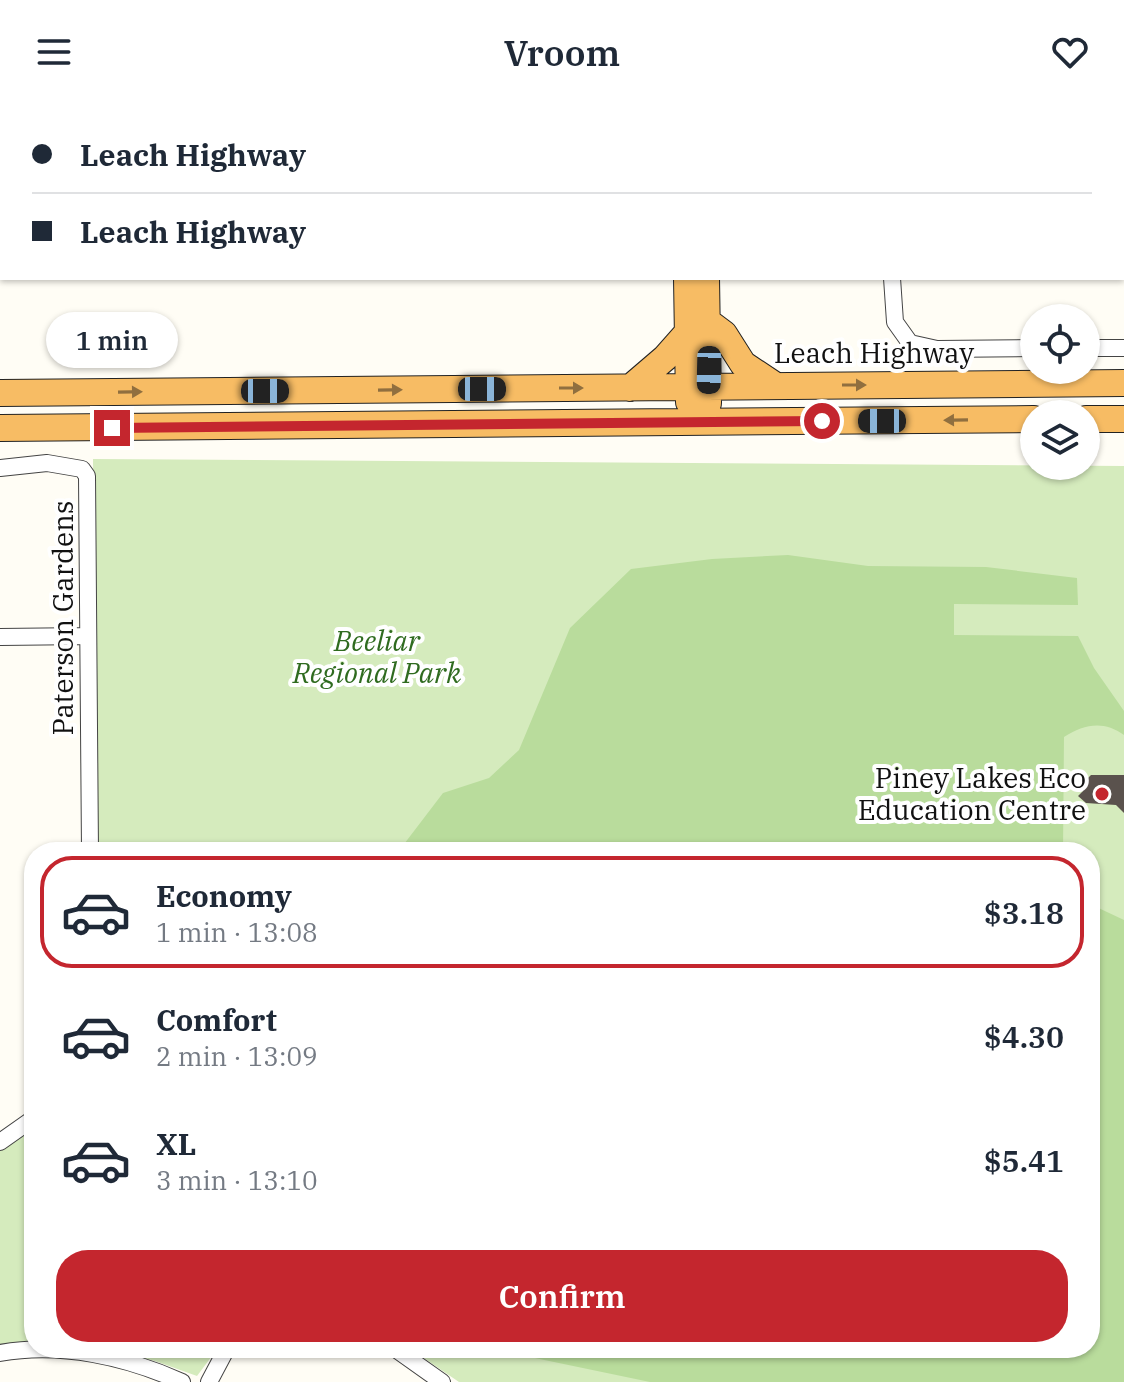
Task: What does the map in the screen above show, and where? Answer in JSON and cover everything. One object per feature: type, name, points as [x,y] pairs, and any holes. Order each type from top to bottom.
[{"type":"highway","points":[[687,280],[698,327]]},
{"type":"highway","points":[[698,423],[698,327],[706,280]]},
{"type":"highway","points":[[698,327],[724,334],[743,364],[776,386]]},
{"type":"highway","points":[[630,388],[698,327]]},
{"type":"highway","name":"Leach Highway","points":[[0,393],[1124,383]]},
{"type":"highway","points":[[52,392],[52,428]]},
{"type":"highway","points":[[0,428],[1020,419]]},
{"type":"highway","points":[[1100,419],[1124,419]]},
{"type":"street","points":[[892,280],[895,322],[910,343],[937,349],[1020,348]]},
{"type":"street","points":[[1100,348],[1124,348]]},
{"type":"street","name":"Paterson Gardens","points":[[0,468],[47,463],[82,469],[87,476],[90,842]]},
{"type":"street","points":[[0,637],[87,636]]},
{"type":"street","points":[[0,1142],[24,1127]]},
{"type":"street","points":[[0,1353],[24,1352]]},
{"type":"street","points":[[114,1358],[182,1382]]},
{"type":"street","points":[[209,1382],[222,1358]]},
{"type":"street","points":[[408,1358],[442,1382]]},
{"type":"green space","name":"Beeliar Regional Park","points":[[93,459],[1020,465],[1020,480],[1100,480],[1100,466],[1124,466],[1124,1382],[459,1382],[424,1358],[1100,1358],[1100,842],[97,842]]},
{"type":"green space","points":[[788,555],[868,566],[986,567],[1077,578],[1078,605],[954,604],[954,635],[1078,636],[1094,668],[1124,711],[1124,735],[1109,727],[1094,726],[1064,737],[1063,842],[406,842],[443,793],[489,778],[519,750],[570,628],[631,569],[712,559]]},
{"type":"green space","points":[[1100,909],[1124,920],[1124,1382],[650,1382],[535,1358],[1100,1358]]},
{"type":"green space","points":[[24,1134],[24,1346],[0,1347],[0,1150]]},
{"type":"green space","points":[[143,1358],[210,1358],[197,1376]]},
{"type":"building","name":"Piney Lakes Eco Education Centre","points":[[1091,775],[1124,775],[1124,813],[1116,805],[1086,803],[1078,796],[1083,791],[1083,783]]},
{"type":"place","name":"Piney Lakes Eco Education Centre","points":[[1102,794]]},
{"type":"route","points":[[112,428],[822,421]]}]
